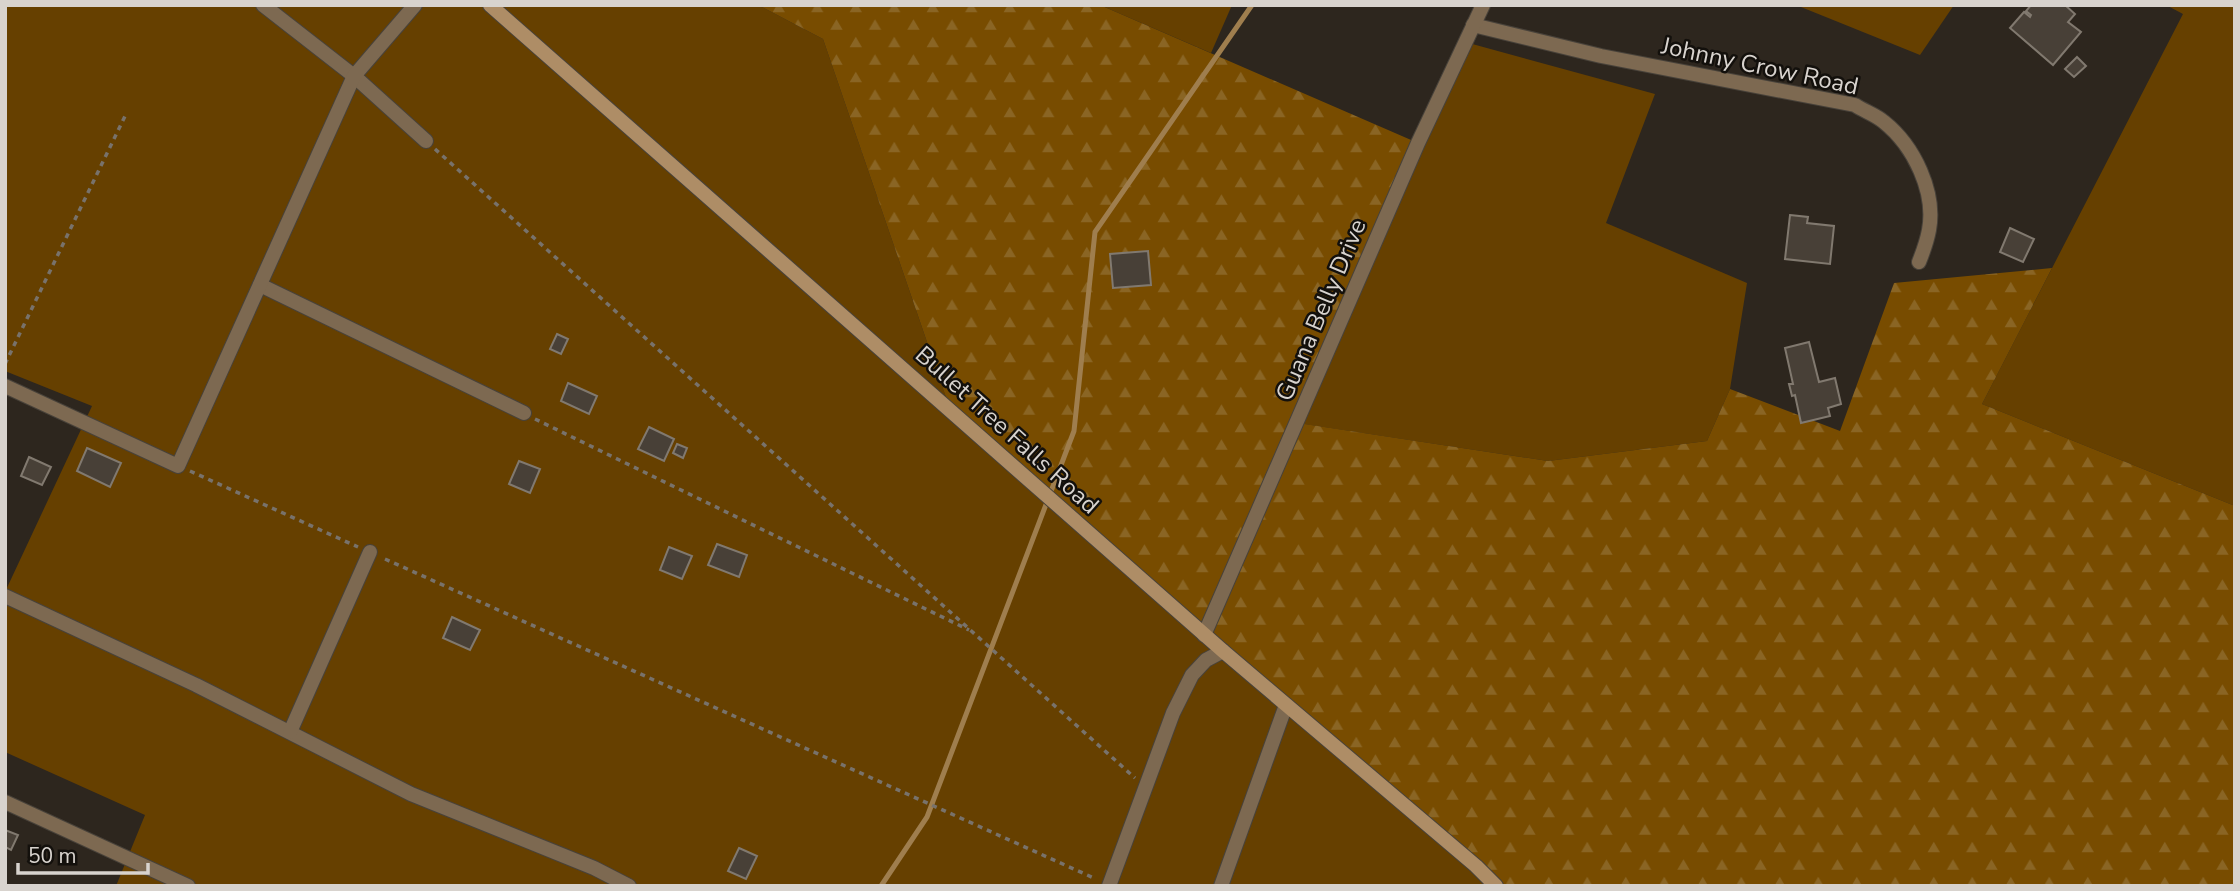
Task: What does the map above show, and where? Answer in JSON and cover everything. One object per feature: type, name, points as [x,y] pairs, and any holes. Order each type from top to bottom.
[{"type":"main road","name":"Bullet Tree Falls Road","points":[[490,5],[1204,635],[1476,866],[1496,886]]},
{"type":"street","points":[[263,5],[354,76],[426,141]]},
{"type":"street","points":[[5,386],[178,466],[354,76],[415,5]]},
{"type":"street","name":"Guana Belly Drive","points":[[1204,635],[1418,143],[1483,5]]},
{"type":"street","name":"Johnny Crow Road","points":[[1473,25],[1601,56],[1855,105],[1884,122],[1908,149],[1920,171],[1930,200],[1929,230],[1919,262]]},
{"type":"street","points":[[260,285],[524,413]]},
{"type":"street","points":[[290,732],[370,552]]},
{"type":"street","points":[[5,596],[196,685],[411,794],[594,868],[629,886]]},
{"type":"street","points":[[1109,885],[1173,713],[1192,675],[1206,660],[1223,651]]},
{"type":"street","points":[[1221,886],[1286,705]]},
{"type":"street","points":[[5,802],[188,886]]},
{"type":"path","points":[[5,365],[127,112]]},
{"type":"path","points":[[426,141],[1146,788]]},
{"type":"path","points":[[524,413],[974,633]]},
{"type":"path","points":[[178,466],[1109,885]]},
{"type":"shaded area","points":[[5,5],[758,5],[823,39],[950,409],[1496,886],[116,886],[145,815],[5,752],[5,592],[92,406],[5,371]]},
{"type":"shaded area","points":[[1100,5],[1232,5],[1211,53]]},
{"type":"shaded area","points":[[1796,5],[1954,5],[1920,55]]},
{"type":"shaded area","points":[[2166,5],[2235,5],[2235,506],[1982,404],[2183,14]]},
{"type":"shaded area","points":[[1465,42],[1655,94],[1606,223],[1747,283],[1730,389],[1707,441],[1548,461],[1297,423]]},
{"type":"green space","points":[[758,5],[1100,5],[1418,143],[1298,423],[1548,461],[1707,441],[1730,389],[1840,431],[1894,283],[2052,268],[1982,404],[2235,506],[2235,886],[1496,886],[950,409],[823,39]]},
{"type":"building","points":[[2031,5],[2065,5],[2075,14],[2068,22],[2081,32],[2053,65],[2010,28],[2024,12],[2030,17],[2026,11]]},
{"type":"building","points":[[2077,57],[2086,66],[2074,77],[2065,69]]},
{"type":"building","points":[[1790,215],[1808,217],[1807,223],[1834,226],[1830,264],[1785,259]]},
{"type":"building","points":[[2010,228],[2034,239],[2023,262],[2000,252]]},
{"type":"building","points":[[1148,251],[1151,285],[1113,288],[1110,254]]},
{"type":"building","points":[[557,334],[568,339],[561,354],[550,349]]},
{"type":"building","points":[[1809,342],[1819,382],[1835,378],[1841,404],[1828,408],[1830,416],[1801,423],[1795,395],[1792,396],[1789,384],[1793,384],[1785,348]]},
{"type":"building","points":[[568,383],[597,396],[589,414],[561,401]]},
{"type":"building","points":[[649,427],[674,439],[664,461],[638,449]]},
{"type":"building","points":[[677,444],[687,448],[683,458],[673,453]]},
{"type":"building","points":[[87,448],[121,463],[110,487],[77,471]]},
{"type":"building","points":[[29,457],[51,467],[42,485],[21,476]]},
{"type":"building","points":[[519,461],[540,469],[530,493],[509,484]]},
{"type":"building","points":[[717,544],[747,555],[739,577],[708,565]]},
{"type":"building","points":[[669,547],[692,556],[682,579],[660,570]]},
{"type":"building","points":[[452,617],[480,630],[470,650],[443,638]]},
{"type":"building","points":[[5,830],[18,835],[11,850],[5,847]]},
{"type":"building","points":[[739,848],[757,856],[746,879],[728,871]]},
{"type":"waterway","points":[[881,886],[927,817],[1074,431],[1095,232],[1252,5]]}]
